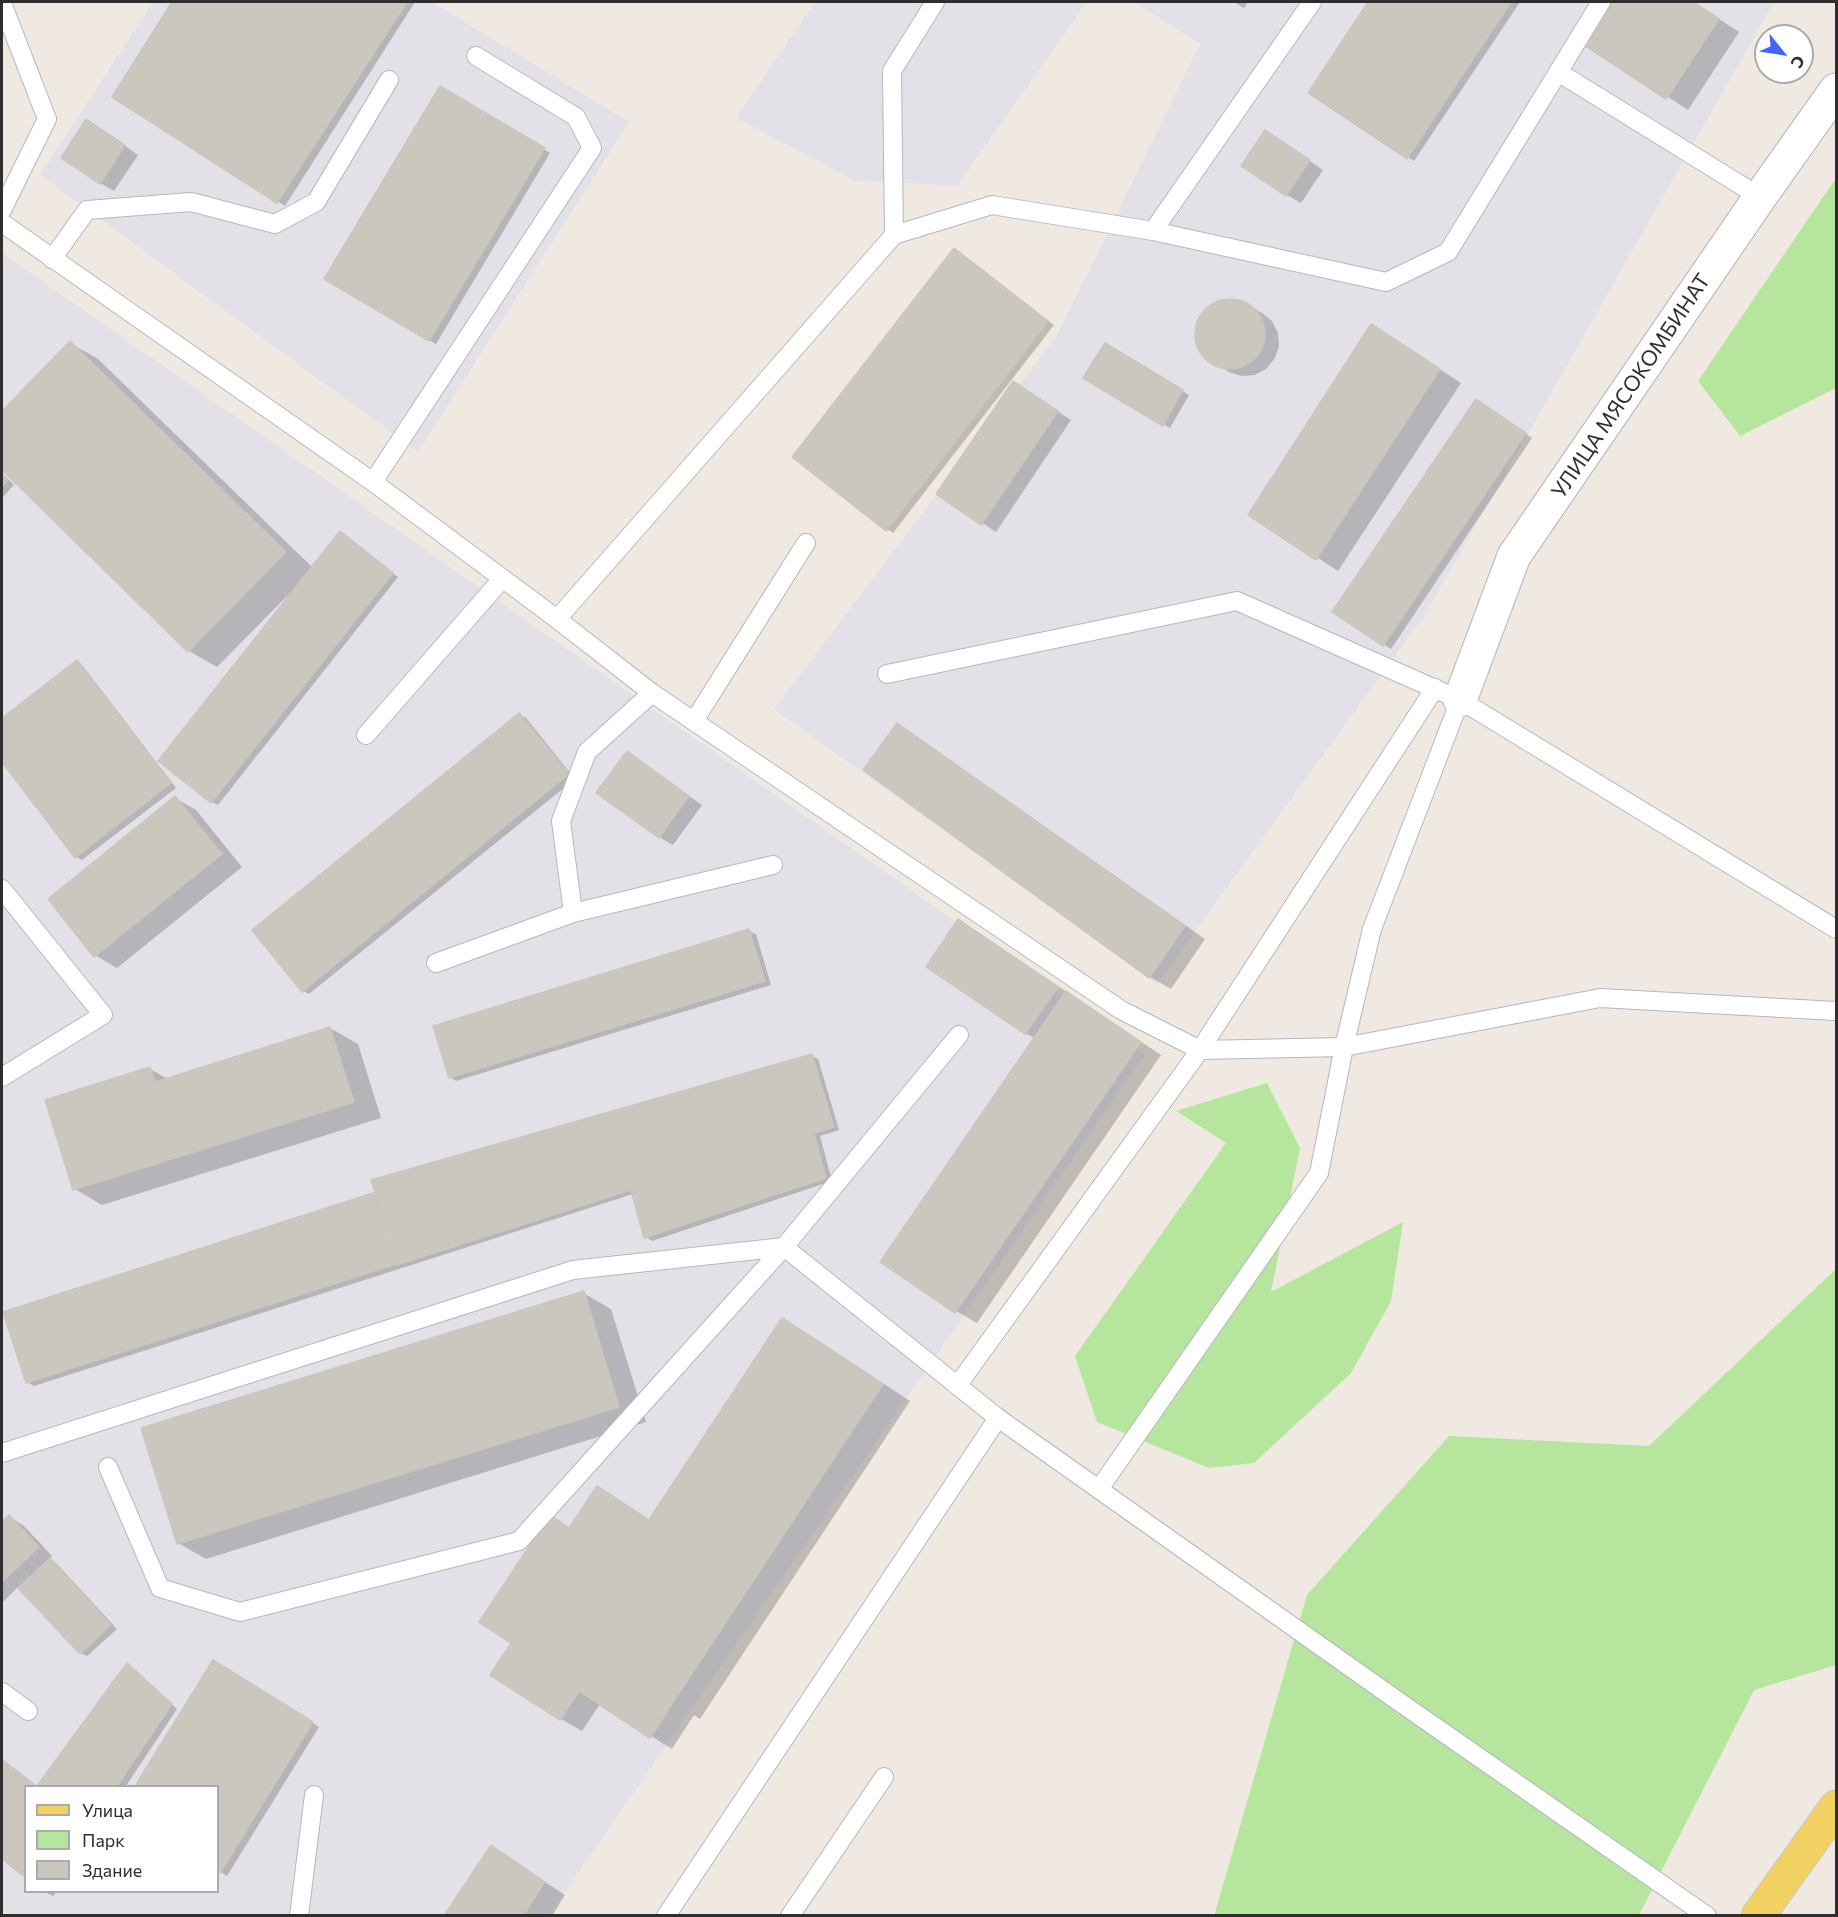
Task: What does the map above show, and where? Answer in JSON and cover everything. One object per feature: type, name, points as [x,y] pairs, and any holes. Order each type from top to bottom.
[{"type":"main road","points":[[1758,1916],[1836,1807]]},
{"type":"street","name":"УЛИЦА МЯСОКОМБИНАТ","points":[[1447,694],[1514,556],[1836,90]]},
{"type":"lane","points":[[894,235],[892,71],[935,2]]},
{"type":"lane","points":[[1153,231],[1312,2]]},
{"type":"lane","points":[[557,620],[894,235],[992,205],[1153,231],[1386,282],[1448,252],[1601,2]]},
{"type":"lane","points":[[2,3],[47,119],[2,210]]},
{"type":"lane","points":[[373,482],[592,148],[576,117],[476,56]]},
{"type":"lane","points":[[1558,72],[1760,197]]},
{"type":"lane","points":[[52,259],[87,210],[191,202],[275,224],[316,202],[390,80]]},
{"type":"lane","points":[[2,223],[373,482],[652,693],[1120,1010],[1200,1050],[1344,1047],[1600,998],[1836,1011]]},
{"type":"lane","points":[[694,721],[806,543]]},
{"type":"lane","points":[[366,735],[502,579]]},
{"type":"lane","points":[[886,674],[1237,601],[1447,694],[1836,929]]},
{"type":"lane","points":[[573,913],[561,821],[587,752],[652,693]]},
{"type":"lane","points":[[1099,1490],[1319,1173],[1344,1047],[1372,929],[1447,694]]},
{"type":"lane","points":[[957,1386],[1200,1050],[1447,694]]},
{"type":"lane","points":[[436,963],[573,913],[773,865]]},
{"type":"lane","points":[[2,889],[103,1015],[2,1077]]},
{"type":"lane","points":[[108,1467],[160,1588],[240,1612],[519,1541],[784,1247],[959,1035]]},
{"type":"lane","points":[[2,1453],[573,1270],[784,1247],[998,1418],[1707,1916]]},
{"type":"lane","points":[[666,1916],[998,1418]]},
{"type":"lane","points":[[2,1692],[28,1711]]},
{"type":"lane","points":[[790,1916],[884,1777]]},
{"type":"lane","points":[[299,1916],[314,1795]]},
{"type":"shaded area","points":[[153,2],[432,2],[629,122],[418,452],[40,175]]},
{"type":"shaded area","points":[[815,2],[1087,2],[957,186],[854,180],[736,118]]},
{"type":"shaded area","points":[[1134,2],[1774,2],[1761,24],[1754,24],[1754,37],[1426,613],[1157,984],[774,709],[1058,334],[1200,44]]},
{"type":"shaded area","points":[[2,253],[1145,1054],[549,1915],[2,1915]]},
{"type":"green space","points":[[1836,178],[1836,388],[1740,436],[1698,381]]},
{"type":"green space","points":[[1267,1083],[1300,1148],[1271,1292],[1403,1222],[1391,1301],[1351,1373],[1254,1463],[1209,1468],[1097,1422],[1075,1356],[1226,1143],[1176,1111]]},
{"type":"green space","points":[[1836,1269],[1836,1665],[1754,1690],[1639,1915],[1214,1916],[1307,1595],[1449,1436],[1649,1446]]},
{"type":"building","points":[[172,2],[407,2],[277,203],[112,97]]},
{"type":"building","points":[[1368,2],[1511,2],[1407,159],[1308,93]]},
{"type":"building","points":[[1613,2],[1693,2],[1719,19],[1666,99],[1584,45]]},
{"type":"building","points":[[440,86],[545,148],[429,341],[324,279]]},
{"type":"building","points":[[86,119],[125,145],[100,184],[61,158]]},
{"type":"building","points":[[1265,130],[1310,160],[1286,196],[1241,166]]},
{"type":"building","points":[[954,248],[1048,321],[886,531],[792,457]]},
{"type":"building","points":[[1230,299],[1243,302],[1255,309],[1262,321],[1265,334],[1262,347],[1255,359],[1243,366],[1230,369],[1217,366],[1205,359],[1198,347],[1195,334],[1198,321],[1205,309],[1217,302]]},
{"type":"building","points":[[1371,324],[1440,369],[1316,560],[1248,515]]},
{"type":"building","points":[[70,341],[286,552],[188,652],[2,470],[2,411]]},
{"type":"building","points":[[1105,343],[1183,390],[1163,426],[1083,378]]},
{"type":"building","points":[[1013,381],[1058,411],[981,525],[936,494]]},
{"type":"building","points":[[1476,399],[1526,433],[1383,646],[1332,612]]},
{"type":"building","points":[[2,474],[8,480],[2,487]]},
{"type":"building","points":[[340,531],[393,573],[211,803],[158,761]]},
{"type":"building","points":[[77,660],[171,783],[75,858],[2,762],[2,718]]},
{"type":"building","points":[[519,713],[569,774],[302,992],[252,930]]},
{"type":"building","points":[[897,723],[1185,926],[1149,978],[863,770]]},
{"type":"building","points":[[627,751],[689,796],[659,838],[596,793]]},
{"type":"building","points":[[175,796],[222,854],[94,957],[48,899]]},
{"type":"building","points":[[958,919],[1058,987],[1025,1034],[926,967]]},
{"type":"building","points":[[749,929],[765,981],[449,1078],[433,1026]]},
{"type":"building","points":[[1066,991],[1141,1042],[955,1313],[880,1262]]},
{"type":"building","points":[[330,1027],[354,1102],[73,1190],[45,1100],[150,1067],[155,1082]]},
{"type":"building","points":[[812,1054],[834,1127],[814,1133],[826,1178],[644,1238],[631,1190],[397,1265],[371,1180]]},
{"type":"building","points":[[373,1193],[396,1264],[26,1383],[3,1312]]},
{"type":"building","points":[[584,1291],[619,1407],[177,1544],[141,1428]]},
{"type":"building","points":[[782,1318],[883,1384],[672,1704],[571,1638]]},
{"type":"building","points":[[597,1486],[649,1520],[571,1638],[672,1704],[650,1738],[579,1691],[560,1720],[490,1675],[511,1643],[479,1622],[550,1515],[569,1528]]},
{"type":"building","points":[[9,1515],[39,1547],[2,1582],[2,1522]]},
{"type":"building","points":[[50,1558],[111,1625],[80,1654],[18,1588]]},
{"type":"building","points":[[213,1660],[313,1722],[220,1873],[219,1785],[136,1785]]},
{"type":"building","points":[[127,1663],[172,1704],[118,1785],[38,1785]]},
{"type":"building","points":[[2,1759],[35,1785],[24,1785],[24,1876],[2,1859]]},
{"type":"building","points":[[491,1845],[545,1882],[523,1916],[444,1916]]}]
